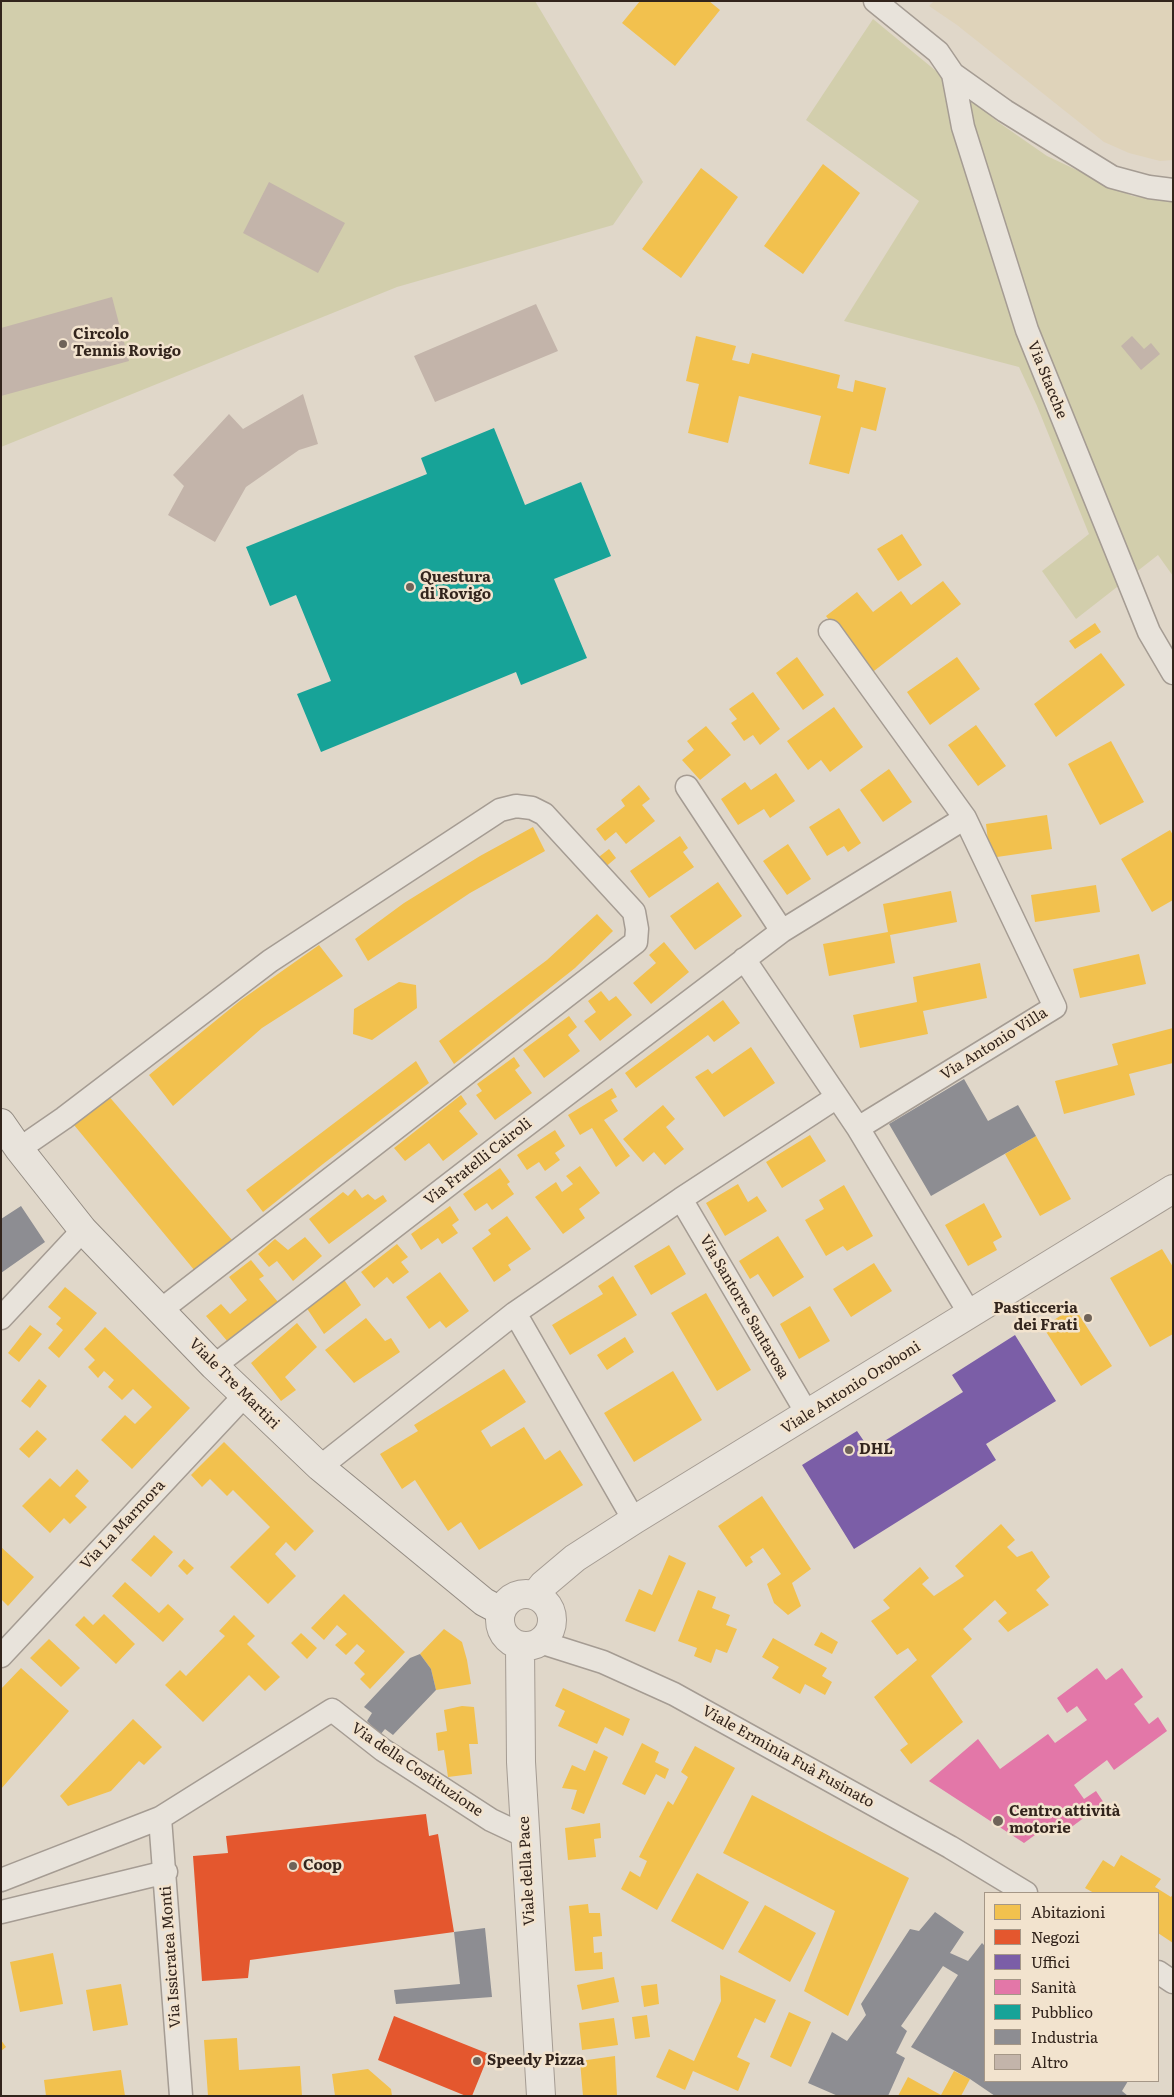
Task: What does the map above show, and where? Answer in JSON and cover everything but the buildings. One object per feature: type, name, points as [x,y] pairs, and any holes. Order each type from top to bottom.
[{"type":"street","name":"Via Stacche","points":[[875,1],[938,52],[953,74],[1005,110],[1112,177],[1149,187],[1173,190]]},
{"type":"street","name":"Via Stacche","points":[[953,74],[964,127],[1027,330],[1149,632],[1173,673]]},
{"type":"street","name":"Via Antonio Villa","points":[[830,631],[965,818],[1055,1006],[858,1128]]},
{"type":"street","points":[[687,787],[782,930]]},
{"type":"street","points":[[19,1149],[64,1118],[270,961],[500,810],[516,806],[532,808],[544,814],[634,912],[637,928],[636,942],[161,1310]]},
{"type":"street","points":[[965,818],[782,930],[744,959],[858,1128],[970,1314]]},
{"type":"street","name":"Via Fratelli Cairoli","points":[[214,1366],[744,959]]},
{"type":"street","points":[[320,1467],[515,1313],[681,1199],[838,1097]]},
{"type":"street","name":"Viale Tre Martiri","points":[[1,1123],[19,1149],[84,1230],[214,1366],[320,1467],[484,1602],[501,1611]]},
{"type":"street","name":"Viale Antonio Oroboni","points":[[535,1595],[543,1585],[575,1558],[634,1520],[1173,1189]]},
{"type":"street","name":"Via Santorre Santarosa","points":[[681,1199],[808,1414]]},
{"type":"street","points":[[1,1318],[84,1230]]},
{"type":"street","points":[[515,1313],[634,1520]]},
{"type":"street","name":"Via La Marmora","points":[[1,1656],[245,1395]]},
{"type":"street","points":[[524,1594],[535,1595],[546,1603],[550,1610],[552,1619],[549,1633],[530,1644],[514,1644],[504,1635],[500,1624],[501,1611],[509,1599],[515,1596],[524,1594]]},
{"type":"street","name":"Viale della Pace","points":[[530,1644],[521,1762],[540,2096]]},
{"type":"street","name":"Viale Erminia Fuà Fusinato","points":[[530,1644],[603,1662],[674,1694],[950,1847],[1024,1892]]},
{"type":"street","name":"Via della Costituzione","points":[[160,1818],[332,1710],[383,1750],[416,1772],[490,1820],[525,1836]]},
{"type":"street","points":[[1,1880],[160,1818]]},
{"type":"street","name":"Via Issicratea Monti","points":[[160,1818],[166,1872],[181,2096]]},
{"type":"street","points":[[1,1912],[166,1872]]},
{"type":"street","points":[[1159,1973],[1173,1982]]},
{"type":"shaded area","points":[[1,1],[535,1],[643,182],[613,225],[397,287],[1,447]]},
{"type":"shaded area","points":[[934,1],[1173,1],[1173,160],[1160,161],[1129,153],[1104,142],[957,25],[929,6]]},
{"type":"shaded area","points":[[873,19],[998,122],[1047,156],[1132,196],[1173,202],[1173,576],[1158,555],[1076,619],[1042,571],[1089,534],[1037,406],[1019,367],[844,321],[919,201],[806,120]]},
{"type":"place","name":"Circolo Tennis Rovigo","points":[[63,344]]},
{"type":"place","name":"Questura di Rovigo","points":[[410,587]]},
{"type":"place","name":"Pasticceria dei Frati","points":[[1088,1318]]},
{"type":"place","name":"DHL","points":[[849,1450]]},
{"type":"place","name":"Centro attività motorie","points":[[998,1821]]},
{"type":"place","name":"Coop","points":[[293,1866]]},
{"type":"place","name":"Speedy Pizza","points":[[477,2061]]}]
